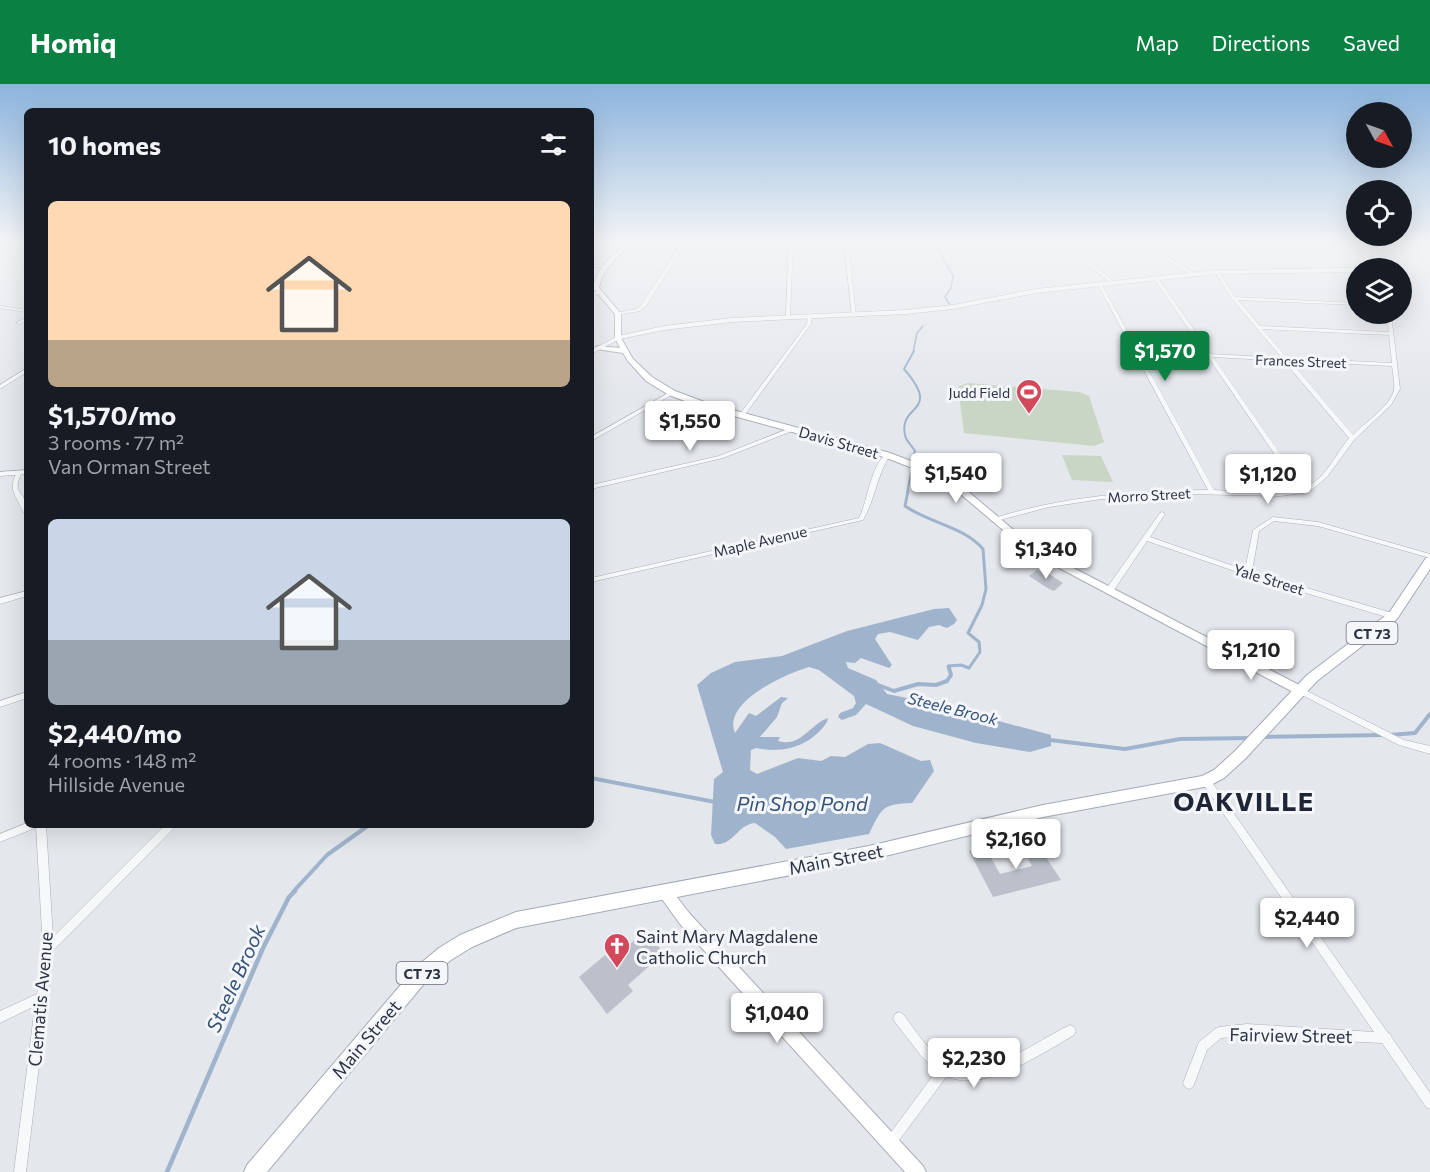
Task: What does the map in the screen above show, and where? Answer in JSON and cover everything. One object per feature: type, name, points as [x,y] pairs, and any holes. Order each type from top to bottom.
[{"type":"main road","points":[[600,294],[618,314]]},
{"type":"main road","name":"Davis Street","points":[[618,314],[618,338],[630,360],[649,379],[672,393],[887,455],[918,467],[961,490],[1032,550],[1299,690]]},
{"type":"main road","points":[[595,350],[625,351]]},
{"type":"main road","name":"Main Street","points":[[254,1172],[403,995],[422,974],[456,945],[516,920],[870,853],[1061,807],[1178,788],[1206,781],[1223,771],[1244,752],[1299,690],[1324,667],[1393,616],[1430,561]]},
{"type":"main road","points":[[664,892],[685,919],[918,1172]]},
{"type":"street","points":[[618,314],[638,310],[644,306],[653,292]]},
{"type":"street","points":[[788,316],[789,292]]},
{"type":"street","points":[[851,292],[854,316]]},
{"type":"street","points":[[595,350],[618,338],[645,332],[732,320],[788,316],[854,316],[953,307],[1032,292]]},
{"type":"street","points":[[1103,292],[1212,492]]},
{"type":"street","points":[[1165,292],[1304,491],[1312,488],[1322,478],[1352,438],[1393,399],[1396,389],[1389,324]]},
{"type":"street","points":[[1230,292],[1352,438]]},
{"type":"street","points":[[594,293],[600,294]]},
{"type":"street","points":[[1234,298],[1346,304]]},
{"type":"street","points":[[0,307],[24,311]]},
{"type":"street","points":[[742,415],[809,324],[810,316]]},
{"type":"street","points":[[18,323],[24,320]]},
{"type":"street","points":[[618,327],[645,332]]},
{"type":"street","points":[[1260,327],[1389,334]]},
{"type":"street","name":"Frances Street","points":[[1136,352],[1394,365]]},
{"type":"street","points":[[0,387],[24,372]]},
{"type":"street","points":[[594,437],[672,393]]},
{"type":"street","points":[[594,486],[721,457],[793,429]]},
{"type":"street","name":"Maple Avenue","points":[[594,579],[861,519],[870,504],[877,468],[887,455]]},
{"type":"street","points":[[0,474],[23,472]]},
{"type":"street","points":[[23,472],[13,482],[24,507]]},
{"type":"street","name":"Morro Street","points":[[996,519],[1018,511],[1102,497],[1212,492],[1288,494],[1304,491]]},
{"type":"street","points":[[1109,591],[1162,514]]},
{"type":"street","points":[[1248,573],[1256,530],[1273,519],[1318,524],[1430,556]]},
{"type":"street","name":"Yale Street","points":[[1146,538],[1248,573],[1393,616]]},
{"type":"street","points":[[0,602],[24,594]]},
{"type":"street","points":[[1299,690],[1402,743],[1430,750]]},
{"type":"street","points":[[0,704],[24,696]]},
{"type":"street","points":[[1206,781],[1430,1103]]},
{"type":"street","points":[[0,838],[25,828]]},
{"type":"street","name":"Clematis Avenue","points":[[20,1172],[48,949],[41,828]]},
{"type":"street","points":[[48,949],[168,828]]},
{"type":"street","points":[[0,1017],[42,998]]},
{"type":"street","points":[[899,1018],[924,1050],[944,1070],[959,1076],[979,1074],[1016,1060],[1070,1032]]},
{"type":"street","name":"Fairview Street","points":[[1189,1083],[1203,1046],[1219,1033],[1247,1030],[1386,1038]]},
{"type":"street","points":[[890,1143],[944,1070]]},
{"type":"green space","name":"Judd Field","points":[[967,383],[1079,392],[1089,396],[1104,442],[1094,446],[964,433],[958,387]]},
{"type":"green space","points":[[1062,455],[1101,456],[1113,482],[1072,480]]},
{"type":"water","name":"Pin Shop Pond","points":[[949,608],[957,620],[954,624],[947,628],[939,625],[929,627],[918,640],[890,632],[878,634],[875,639],[892,665],[889,668],[861,658],[855,663],[846,662],[848,668],[876,680],[887,694],[932,703],[1051,735],[1051,746],[1030,752],[976,743],[913,726],[866,704],[856,715],[842,720],[838,717],[840,713],[853,708],[856,703],[854,696],[819,670],[809,667],[785,676],[746,700],[733,722],[735,733],[749,713],[756,716],[781,697],[788,698],[782,703],[777,717],[760,737],[780,737],[778,741],[793,741],[828,718],[827,722],[813,737],[796,746],[777,750],[756,748],[751,750],[750,770],[757,774],[798,758],[821,761],[831,756],[845,757],[868,744],[880,743],[921,761],[930,760],[934,771],[912,803],[895,804],[884,809],[869,834],[786,849],[775,837],[755,823],[743,827],[727,842],[715,844],[711,835],[714,779],[723,772],[697,685],[711,673],[735,662],[782,656],[847,631],[934,609]]},
{"type":"building","points":[[1037,570],[1041,572],[1043,570],[1063,583],[1054,591],[1049,589],[1029,576]]},
{"type":"building","points":[[1032,836],[1061,880],[993,897],[969,851],[985,847],[1000,874],[1032,866],[1017,840]]},
{"type":"building","name":"Saint Mary Magdalene Catholic Church","points":[[647,934],[662,951],[654,958],[656,960],[628,985],[633,991],[607,1014],[579,977],[605,955],[610,961],[637,938],[639,941]]},
{"type":"waterway","points":[[948,292],[945,297],[950,305]]},
{"type":"waterway","points":[[913,353],[917,333],[923,326]]},
{"type":"waterway","points":[[913,353],[904,369],[920,394],[920,401],[907,418],[905,425],[906,437],[915,451],[913,457]]},
{"type":"waterway","points":[[907,493],[911,473]]},
{"type":"waterway","points":[[908,491],[905,506],[966,535],[983,549],[986,589],[982,605],[968,633],[979,642],[980,652],[969,668],[961,665],[948,666],[949,669]]},
{"type":"waterway","points":[[878,685],[894,691],[918,684],[936,685],[947,681],[951,675],[949,668]]},
{"type":"waterway","name":"Steele Brook","points":[[1390,735],[1415,733],[1430,714]]},
{"type":"waterway","name":"Steele Brook","points":[[1261,737],[1384,735]]},
{"type":"waterway","name":"Steele Brook","points":[[1050,740],[1125,749],[1180,739],[1252,738]]},
{"type":"waterway","name":"Steele Brook","points":[[594,779],[715,802]]},
{"type":"waterway","name":"Steele Brook","points":[[293,892],[327,855],[365,828]]},
{"type":"waterway","name":"Steele Brook","points":[[167,1172],[263,948],[289,897],[295,891]]},
{"type":"place","name":"Judd Field","points":[[1029,415]]},
{"type":"place","name":"Saint Mary Magdalene Catholic Church","points":[[617,969]]},
{"type":"district","name":"OAKVILLE","points":[[1244,800]]}]
